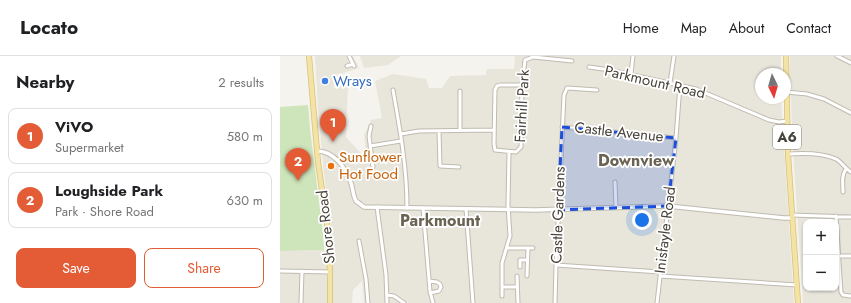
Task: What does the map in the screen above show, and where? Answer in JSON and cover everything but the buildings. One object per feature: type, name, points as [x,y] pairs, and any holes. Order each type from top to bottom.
[{"type":"main road","name":"Shore Road","points":[[309,56],[317,150],[328,232],[330,303]]},
{"type":"main road","name":"A6","points":[[786,56],[786,68]]},
{"type":"main road","name":"A6","points":[[786,104],[788,154],[798,303]]},
{"type":"street","points":[[347,66],[353,65],[349,56]]},
{"type":"street","points":[[631,74],[633,56]]},
{"type":"street","points":[[670,83],[674,56]]},
{"type":"street","points":[[837,56],[851,63]]},
{"type":"street","name":"Fairhill Park","points":[[502,296],[502,263],[508,248],[510,236],[509,152],[516,152],[521,147],[522,85],[524,63],[527,58],[533,57],[572,61]]},
{"type":"street","name":"Parkmount Road","points":[[589,67],[631,74],[680,85],[707,93],[774,121],[787,121]]},
{"type":"street","points":[[509,152],[498,151],[494,148],[494,93],[496,88],[500,85],[522,85]]},
{"type":"street","name":"Inisfayle Road","points":[[657,303],[676,138],[680,85]]},
{"type":"street","name":"Castle Gardens","points":[[555,303],[564,95],[567,88],[596,90]]},
{"type":"street","points":[[393,90],[401,134],[407,183],[407,208]]},
{"type":"street","points":[[460,91],[460,130]]},
{"type":"street","points":[[791,92],[807,94],[824,99],[851,113]]},
{"type":"street","points":[[371,126],[368,136],[373,167]]},
{"type":"street","name":"Castle Avenue","points":[[562,126],[676,138]]},
{"type":"street","points":[[401,134],[419,131],[494,130]]},
{"type":"street","points":[[439,131],[440,166],[459,167]]},
{"type":"street","points":[[370,146],[402,141]]},
{"type":"street","points":[[317,150],[328,152],[340,164],[349,179],[357,204],[364,207],[558,210],[668,206],[792,217],[851,216]]},
{"type":"street","points":[[788,154],[801,153],[830,157],[838,160],[851,172]]},
{"type":"street","points":[[843,192],[842,178],[846,169]]},
{"type":"street","points":[[615,182],[616,208]]},
{"type":"street","points":[[377,207],[387,303]]},
{"type":"street","points":[[423,208],[430,293],[434,303]]},
{"type":"street","points":[[466,209],[473,303]]},
{"type":"street","points":[[836,216],[839,255]]},
{"type":"street","points":[[359,241],[366,279],[368,303]]},
{"type":"street","points":[[508,248],[532,248]]},
{"type":"street","points":[[527,276],[528,248]]},
{"type":"street","points":[[851,256],[839,256],[842,292],[843,294],[851,296]]},
{"type":"street","points":[[520,267],[520,260],[528,260]]},
{"type":"street","points":[[556,265],[660,272]]},
{"type":"street","points":[[280,271],[330,272]]},
{"type":"street","points":[[301,303],[302,271]]},
{"type":"street","points":[[517,276],[518,303]]},
{"type":"street","points":[[660,276],[797,286]]},
{"type":"street","points":[[429,281],[437,282],[441,287],[439,291],[430,293]]},
{"type":"street","points":[[502,286],[517,287]]},
{"type":"street","points":[[387,295],[394,296],[404,303]]},
{"type":"highlighted area","points":[[562,127],[676,138],[668,206],[558,210]]},
{"type":"shaded area","points":[[315,56],[353,56],[359,68],[332,75],[334,88],[348,86],[346,137],[367,160],[364,135],[371,120],[382,118],[375,81],[393,74],[426,79],[429,88],[442,88],[450,76],[486,75],[487,69],[514,69],[515,56],[781,56],[781,68],[755,68],[755,104],[781,104],[794,303],[364,303],[362,281],[353,290],[352,303],[280,303],[280,251],[334,250],[324,174]]},
{"type":"shaded area","points":[[360,56],[401,56],[388,65],[364,68]]},
{"type":"shaded area","points":[[790,56],[851,56],[851,303],[803,303],[793,150]]},
{"type":"green space","points":[[308,105],[324,250],[280,251],[280,107]]},
{"type":"place","name":"Wrays","points":[[325,81]]},
{"type":"place","name":"ViVO","points":[[333,142]]},
{"type":"place","name":"Sunflower Hot Food","points":[[331,166]]},
{"type":"place","name":"Loughside Park","points":[[298,181]]},
{"type":"district","name":"Downview","points":[[636,160]]},
{"type":"district","name":"Parkmount","points":[[440,220]]}]
